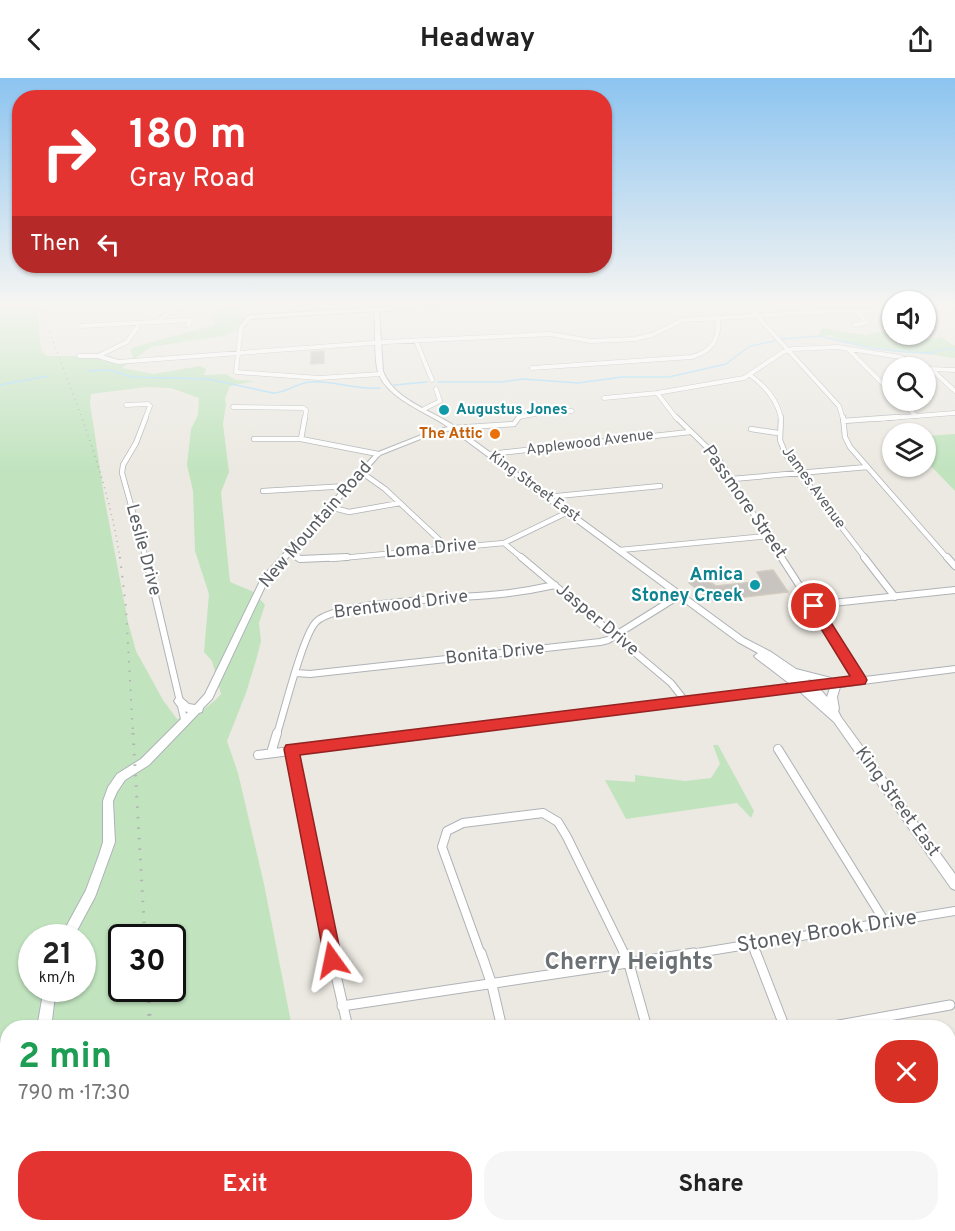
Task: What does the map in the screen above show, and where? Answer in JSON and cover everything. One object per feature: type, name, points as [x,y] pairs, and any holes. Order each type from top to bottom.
[{"type":"main road","points":[[380,360],[380,374]]},
{"type":"main road","name":"King Street East","points":[[380,374],[386,384],[396,393],[424,409],[490,454],[741,640],[782,665],[807,687],[836,715],[955,884]]},
{"type":"main road","name":"New Mountain Road","points":[[74,924],[91,893],[109,842],[108,801],[112,790],[121,777],[145,762],[186,723],[209,696],[265,579],[378,454],[431,433],[453,428]]},
{"type":"main road","name":"King Street East","points":[[741,640],[752,651],[807,687]]},
{"type":"main road","points":[[782,665],[817,679],[836,683]]},
{"type":"main road","points":[[807,687],[955,669]]},
{"type":"main road","points":[[836,683],[831,702],[836,715]]},
{"type":"main road","points":[[179,701],[187,708],[199,709]]},
{"type":"main road","points":[[45,1020],[48,1002]]},
{"type":"street","points":[[111,360],[118,362],[144,360]]},
{"type":"street","points":[[237,360],[236,372],[319,378],[380,374]]},
{"type":"street","points":[[424,360],[432,381]]},
{"type":"street","points":[[532,368],[657,360]]},
{"type":"street","points":[[604,398],[657,393],[750,375],[772,360]]},
{"type":"street","points":[[796,360],[839,406],[846,442],[955,566]]},
{"type":"street","points":[[859,360],[882,383]]},
{"type":"street","points":[[936,369],[955,370]]},
{"type":"street","points":[[936,374],[955,391]]},
{"type":"street","name":"James Avenue","points":[[750,375],[765,388],[780,410],[781,420],[778,433],[781,447],[895,597]]},
{"type":"street","points":[[424,409],[440,401],[436,389]]},
{"type":"street","name":"Passmore Street","points":[[657,393],[665,408],[712,450],[860,680]]},
{"type":"street","name":"Leslie Drive","points":[[126,405],[148,404],[150,406],[136,443],[123,465],[122,473],[155,590],[179,701],[186,723]]},
{"type":"street","points":[[233,407],[303,408],[306,410],[301,439]]},
{"type":"street","points":[[517,408],[519,417]]},
{"type":"street","points":[[453,428],[514,424],[519,417],[545,412],[572,411]]},
{"type":"street","points":[[911,411],[916,416]]},
{"type":"street","points":[[843,420],[955,413]]},
{"type":"street","points":[[751,429],[778,433]]},
{"type":"street","name":"Applewood Avenue","points":[[490,454],[690,432]]},
{"type":"street","points":[[254,439],[301,439],[378,454]]},
{"type":"street","points":[[732,479],[867,467]]},
{"type":"street","points":[[361,471],[369,475],[447,547]]},
{"type":"street","points":[[264,491],[348,486]]},
{"type":"street","points":[[547,497],[660,486]]},
{"type":"street","points":[[330,507],[341,512],[349,512],[400,503]]},
{"type":"street","name":"Loma Drive","points":[[289,551],[300,559],[318,560],[504,543],[568,512]]},
{"type":"street","points":[[620,550],[768,536]]},
{"type":"street","name":"Jasper Drive","points":[[504,543],[671,683],[686,702]]},
{"type":"street","name":"Brentwood Drive","points":[[271,753],[306,641],[316,621],[332,612],[530,591],[555,585]]},
{"type":"street","points":[[814,606],[955,590]]},
{"type":"street","name":"Bonita Drive","points":[[296,673],[310,674],[608,640],[680,595]]},
{"type":"street","points":[[258,755],[291,749],[807,687]]},
{"type":"street","points":[[291,749],[346,1020]]},
{"type":"street","points":[[778,749],[885,922]]},
{"type":"street","points":[[500,1020],[492,985],[442,847],[447,831],[463,823],[543,813],[558,822],[629,964],[645,1020]]},
{"type":"street","name":"Stoney Brook Drive","points":[[342,1006],[629,964],[955,911]]},
{"type":"street","points":[[752,944],[782,1020]]},
{"type":"street","points":[[867,1020],[950,1005]]},
{"type":"green space","points":[[0,360],[133,360],[122,368],[154,374],[200,366],[206,369],[204,375],[226,374],[236,380],[255,381],[230,386],[225,398],[223,424],[229,472],[221,492],[230,582],[254,592],[265,605],[259,623],[261,641],[257,657],[227,741],[238,773],[264,884],[291,1020],[0,1020]],"holes":[[[146,387],[171,388],[199,398],[198,415],[191,429],[187,465],[193,491],[195,551],[209,594],[204,652],[212,661],[221,694],[201,711],[177,719],[163,700],[136,651],[128,622],[104,496],[90,403],[91,394]]]},
{"type":"green space","points":[[955,434],[955,491],[936,471],[936,435]]},
{"type":"green space","points":[[713,745],[718,745],[754,811],[751,818],[737,803],[626,819],[605,780],[635,782],[635,775],[685,781],[711,778],[720,764]]},
{"type":"building","points":[[311,360],[324,360],[324,363],[311,364]]},
{"type":"building","name":"Amica Stoney Creek","points":[[773,570],[788,592],[712,601],[689,583],[702,577],[716,586],[762,581],[757,572]]},
{"type":"waterway","points":[[438,382],[501,382],[523,379],[578,383],[622,377],[669,377],[726,364],[732,360]]},
{"type":"waterway","points":[[87,371],[110,370],[132,377],[208,379],[273,393],[309,382],[380,388]]},
{"type":"waterway","points":[[0,385],[48,376]]},
{"type":"waterway","points":[[394,385],[427,382]]},
{"type":"railway","points":[[60,360],[97,462],[120,559]]},
{"type":"railway","points":[[120,557],[126,608],[133,734]]},
{"type":"railway","points":[[133,733],[144,924]]},
{"type":"railway","points":[[149,1002],[150,1020]]},
{"type":"place","name":"Augustus Jones","points":[[444,410]]},
{"type":"place","name":"The Attic","points":[[495,434]]},
{"type":"place","name":"Amica Stoney Creek","points":[[755,585]]},
{"type":"district","name":"Cherry Heights","points":[[629,963]]},
{"type":"route","points":[[332,960],[291,749],[653,707],[860,680],[814,606]]}]
